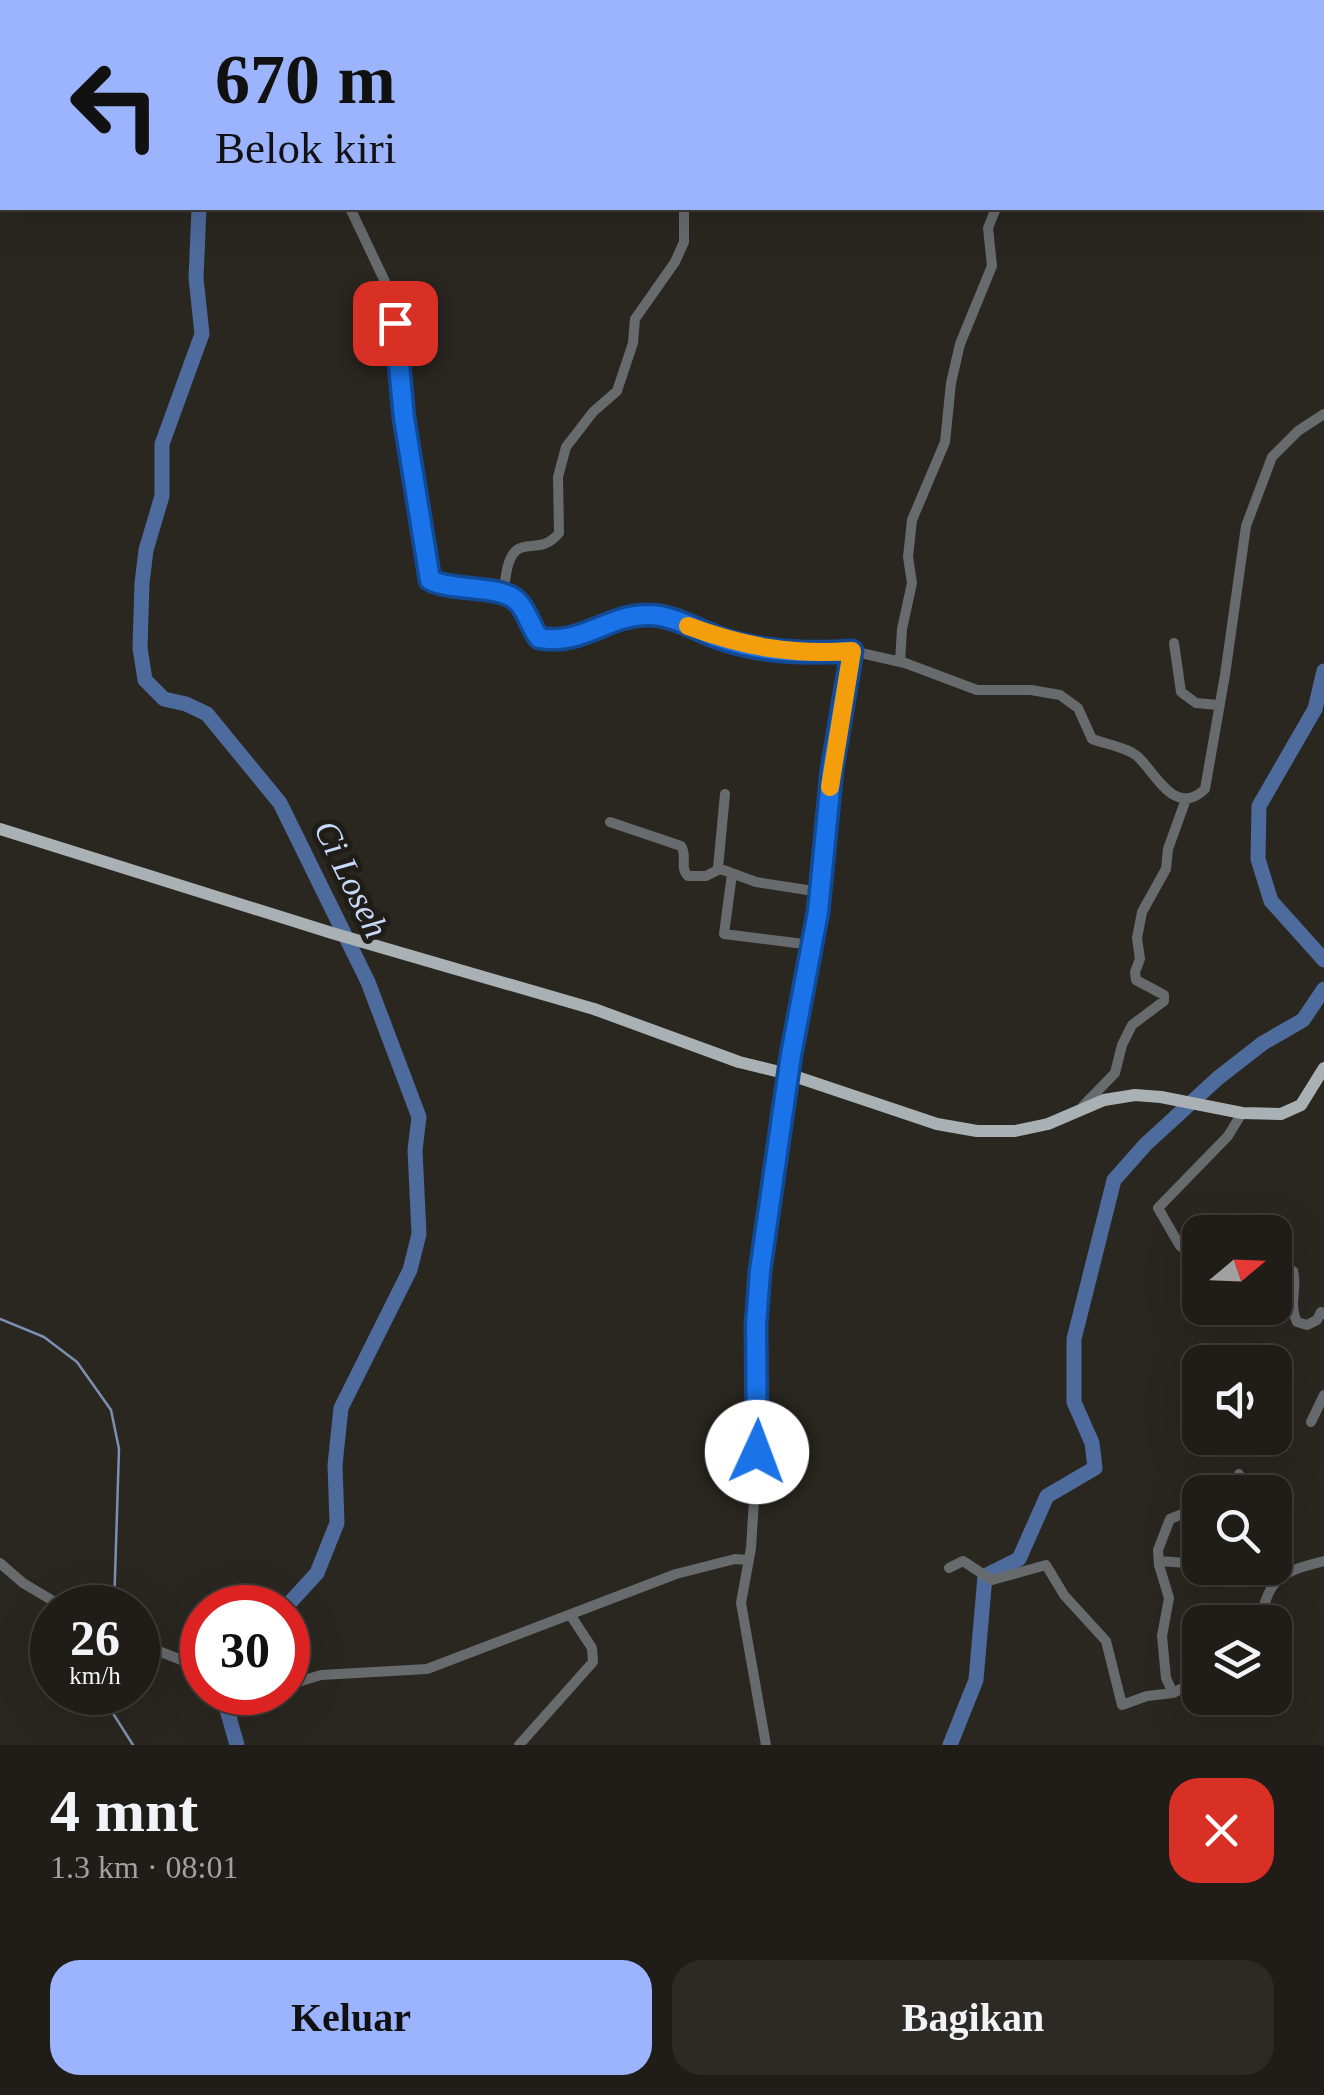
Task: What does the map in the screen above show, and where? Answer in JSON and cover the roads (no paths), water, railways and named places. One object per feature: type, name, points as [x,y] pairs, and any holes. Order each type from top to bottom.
[{"type":"main road","points":[[0,829],[332,933],[594,1009],[739,1062],[788,1074],[937,1124],[977,1131],[1014,1131],[1072,1115],[1104,1100],[1135,1095],[1242,1113],[1281,1114],[1294,1110],[1308,1096],[1324,1068]]},
{"type":"street","points":[[351,210],[389,290],[404,418],[430,580],[442,586],[504,594],[518,602],[539,638],[557,642],[585,636],[613,622],[650,615],[763,650],[852,651],[900,662],[976,690],[1031,690],[1060,695],[1078,708],[1092,739],[1137,756],[1166,792],[1186,799],[1196,797],[1204,789],[1246,526],[1267,466],[1281,446],[1324,414]]},
{"type":"street","points":[[504,594],[505,570],[512,554],[524,546],[551,542],[560,533],[558,477],[566,448],[592,412],[619,387],[633,343],[635,319],[675,262],[684,242],[684,210]]},
{"type":"street","points":[[900,662],[912,582],[908,557],[912,520],[945,442],[960,344],[992,266],[988,228],[995,210]]},
{"type":"street","points":[[1174,643],[1181,692],[1196,703],[1218,706]]},
{"type":"street","points":[[766,1745],[741,1604],[749,1560],[759,1420],[756,1325],[760,1271],[788,1074],[820,892],[832,769],[852,651]]},
{"type":"street","points":[[725,794],[717,864],[720,869],[756,882],[820,892]]},
{"type":"street","points":[[1072,1115],[1115,1073],[1132,1025],[1164,1001],[1158,990],[1136,980],[1140,958],[1137,938],[1142,912],[1166,869],[1168,850],[1186,799]]},
{"type":"street","points":[[610,822],[681,846],[683,869],[688,876],[706,876],[720,869]]},
{"type":"street","points":[[732,874],[724,934],[812,944]]},
{"type":"street","points":[[1182,1247],[1158,1208],[1228,1136],[1242,1113]]},
{"type":"street","points":[[1292,1271],[1292,1305],[1297,1322],[1312,1323],[1323,1310]]},
{"type":"street","points":[[1311,1422],[1324,1395]]},
{"type":"street","points":[[1173,1694],[1166,1678],[1162,1636],[1170,1598],[1158,1550],[1170,1519],[1182,1514]]},
{"type":"street","points":[[310,1679],[427,1669],[676,1574],[735,1559],[749,1560]]},
{"type":"street","points":[[1159,1561],[1182,1563]]},
{"type":"street","points":[[1265,1605],[1271,1586],[1290,1573],[1324,1561]]},
{"type":"street","points":[[949,1568],[963,1562],[994,1580],[1046,1565],[1064,1596],[1106,1641],[1120,1703],[1124,1706],[1146,1696],[1173,1694],[1182,1689]]},
{"type":"street","points":[[0,1563],[30,1588]]},
{"type":"street","points":[[519,1745],[593,1662],[592,1648],[571,1616]]},
{"type":"waterway","name":"Ci Loseh","points":[[199,210],[196,278],[202,334],[162,444],[162,496],[146,550],[142,583],[140,648],[145,680],[164,699],[207,714],[280,803],[368,982],[419,1117],[415,1150],[419,1234],[410,1270],[341,1408],[335,1465],[337,1523],[317,1573],[306,1585]]},
{"type":"waterway","points":[[1324,671],[1315,709],[1259,806],[1258,859],[1271,901],[1324,960]]},
{"type":"waterway","points":[[950,1745],[976,1680],[985,1576],[1019,1559],[1047,1496],[1095,1468],[1092,1443],[1074,1402],[1074,1339],[1114,1180],[1146,1144],[1218,1078],[1263,1043],[1303,1020],[1324,989]]},
{"type":"waterway","points":[[0,1319],[44,1337],[77,1362],[111,1410],[119,1449],[115,1585]]},
{"type":"waterway","points":[[114,1715],[133,1745]]},
{"type":"waterway","name":"Ci Loseh","points":[[229,1715],[237,1745]]}]
